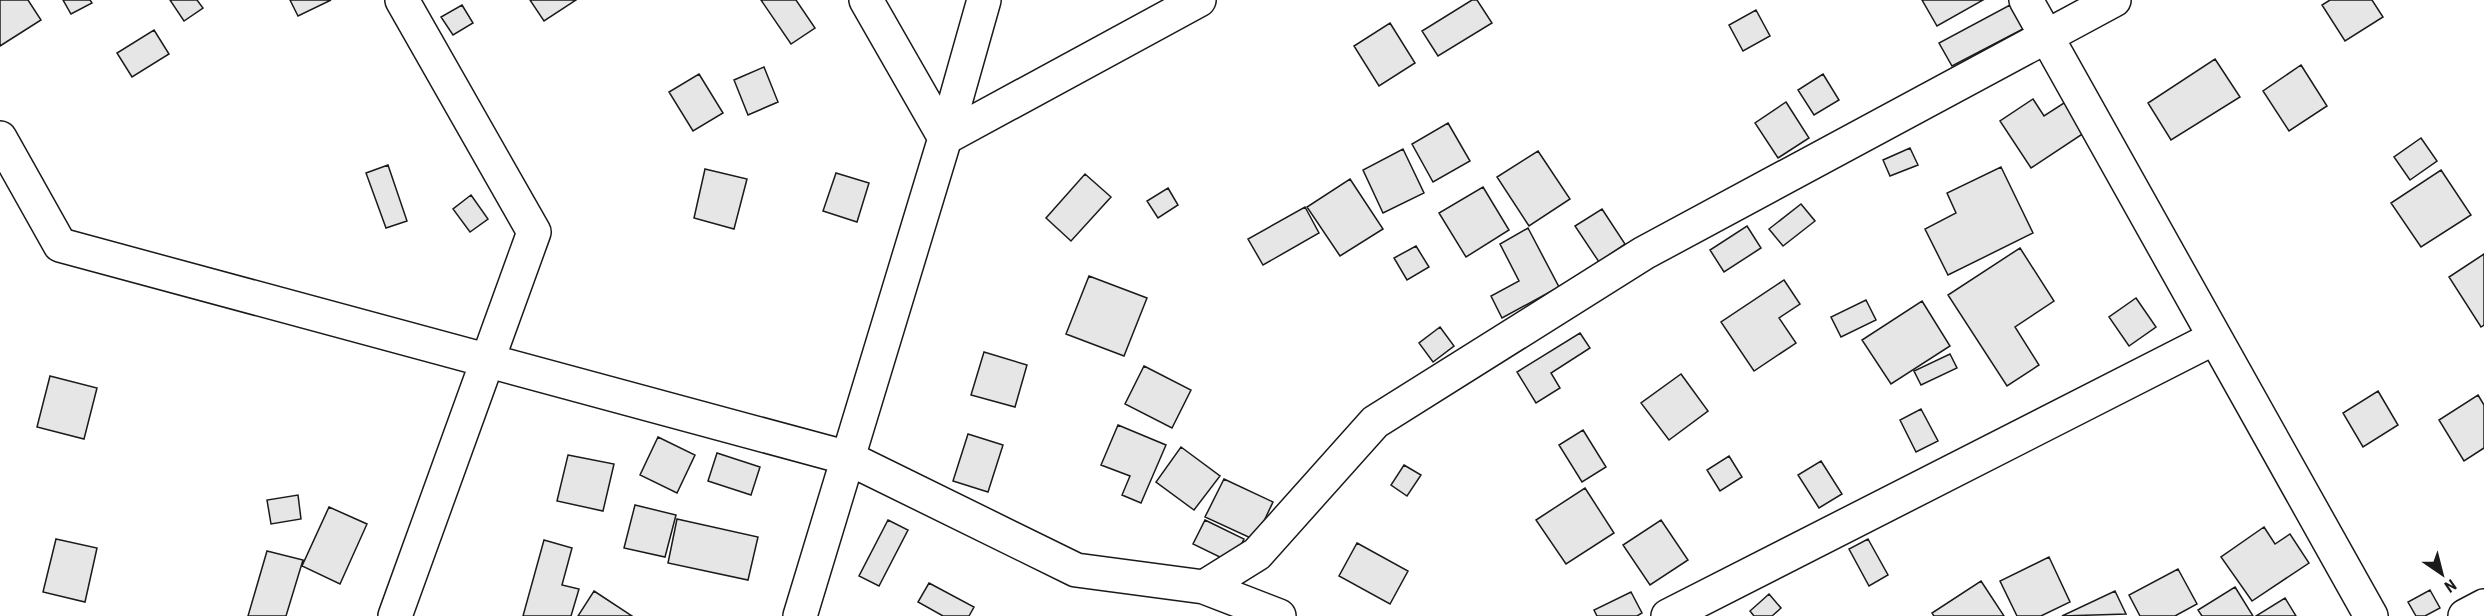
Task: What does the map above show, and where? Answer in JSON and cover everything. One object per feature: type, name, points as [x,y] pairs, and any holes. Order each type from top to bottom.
[{"type":"street","points":[[395,616],[534,232],[402,0]]},
{"type":"street","points":[[866,0],[945,138]]},
{"type":"street","points":[[800,616],[945,138],[984,0]]},
{"type":"street","points":[[945,138],[1199,0]]},
{"type":"street","points":[[2026,0],[2371,616]]},
{"type":"street","points":[[1204,587],[1257,554],[1375,422],[1644,253],[2114,0]]},
{"type":"street","points":[[0,138],[60,245],[848,458],[1076,570],[1204,587],[1279,616]]},
{"type":"street","points":[[1668,616],[2214,338]]},
{"type":"street","points":[[2465,616],[2484,606]]},
{"type":"building","points":[[0,0],[28,0],[41,20],[0,46]]},
{"type":"building","points":[[63,0],[90,0],[92,3],[71,14]]},
{"type":"building","points":[[170,0],[197,0],[203,8],[184,21]]},
{"type":"building","points":[[290,0],[331,0],[298,16]]},
{"type":"building","points":[[530,0],[576,0],[544,21]]},
{"type":"building","points":[[761,0],[796,0],[815,28],[791,44]]},
{"type":"building","points":[[1472,0],[1477,0],[1492,23],[1438,56],[1422,31]]},
{"type":"building","points":[[1922,0],[1983,0],[1937,26]]},
{"type":"building","points":[[2330,0],[2372,0],[2383,17],[2345,41],[2322,5]]},
{"type":"building","points":[[462,5],[473,23],[453,35],[441,17]]},
{"type":"building","points":[[2010,5],[2023,29],[1952,66],[1939,43]]},
{"type":"building","points":[[1756,10],[1770,36],[1743,51],[1729,25]]},
{"type":"building","points":[[1390,23],[1415,63],[1379,86],[1354,46]]},
{"type":"building","points":[[154,30],[169,54],[132,77],[117,53]]},
{"type":"building","points":[[2215,59],[2240,97],[2171,140],[2148,103]]},
{"type":"building","points":[[2301,65],[2327,106],[2289,131],[2263,91]]},
{"type":"building","points":[[764,67],[778,102],[748,115],[734,80]]},
{"type":"building","points":[[699,74],[723,113],[693,131],[669,92]]},
{"type":"building","points":[[1823,74],[1839,100],[1814,115],[1798,90]]},
{"type":"building","points":[[2033,99],[2044,116],[2067,101],[2087,131],[2031,168],[2000,121]]},
{"type":"building","points":[[1786,102],[1809,138],[1778,158],[1755,123]]},
{"type":"building","points":[[1448,123],[1470,161],[1433,182],[1412,144]]},
{"type":"building","points":[[2421,138],[2437,161],[2410,180],[2394,157]]},
{"type":"building","points":[[1910,148],[1918,165],[1890,176],[1883,160]]},
{"type":"building","points":[[1403,149],[1424,193],[1383,213],[1363,170]]},
{"type":"building","points":[[1538,151],[1570,199],[1529,226],[1497,177]]},
{"type":"building","points":[[388,165],[407,221],[386,228],[366,173]]},
{"type":"building","points":[[2001,167],[2033,233],[1948,275],[1925,229],[1956,213],[1947,193]]},
{"type":"building","points":[[705,169],[747,179],[734,229],[694,218]]},
{"type":"building","points":[[2441,170],[2471,215],[2421,247],[2391,203]]},
{"type":"building","points":[[836,173],[869,183],[857,222],[823,211]]},
{"type":"building","points":[[1085,174],[1111,197],[1071,241],[1046,218]]},
{"type":"building","points":[[1350,179],[1383,229],[1340,256],[1307,207]]},
{"type":"building","points":[[1483,187],[1509,230],[1466,257],[1439,213]]},
{"type":"building","points":[[1168,188],[1178,205],[1158,218],[1147,201]]},
{"type":"building","points":[[471,195],[488,219],[470,232],[453,209]]},
{"type":"building","points":[[1801,204],[1815,221],[1783,246],[1769,229]]},
{"type":"building","points":[[1305,207],[1319,233],[1263,265],[1248,239]]},
{"type":"building","points":[[1602,209],[1625,244],[1599,262],[1575,226]]},
{"type":"building","points":[[1747,226],[1761,248],[1724,272],[1710,250]]},
{"type":"building","points":[[1528,228],[1559,287],[1502,318],[1491,296],[1519,281],[1500,244]]},
{"type":"building","points":[[1416,246],[1429,267],[1407,280],[1394,258]]},
{"type":"building","points":[[2020,248],[2054,301],[2015,327],[2039,365],[2007,386],[1948,295]]},
{"type":"building","points":[[2484,254],[2484,325],[2481,327],[2449,277]]},
{"type":"building","points":[[1089,276],[1147,298],[1124,356],[1066,334]]},
{"type":"building","points":[[1784,280],[1800,304],[1779,318],[1796,343],[1754,371],[1721,322]]},
{"type":"building","points":[[2136,298],[2156,327],[2129,346],[2109,317]]},
{"type":"building","points":[[1866,300],[1876,320],[1841,337],[1831,317]]},
{"type":"building","points":[[1922,301],[1950,346],[1891,384],[1862,340]]},
{"type":"building","points":[[1440,327],[1454,346],[1433,362],[1419,343]]},
{"type":"building","points":[[1580,333],[1590,348],[1551,373],[1560,388],[1536,403],[1517,372]]},
{"type":"building","points":[[984,352],[1027,365],[1015,407],[971,395]]},
{"type":"building","points":[[1950,354],[1957,368],[1921,385],[1914,371]]},
{"type":"building","points":[[1144,366],[1191,390],[1172,428],[1125,404]]},
{"type":"building","points":[[1681,374],[1708,411],[1669,440],[1641,403]]},
{"type":"building","points":[[50,376],[97,388],[84,439],[37,427]]},
{"type":"building","points":[[2378,391],[2398,425],[2363,447],[2343,413]]},
{"type":"building","points":[[2478,395],[2484,405],[2484,448],[2464,461],[2439,420]]},
{"type":"building","points":[[1921,409],[1938,441],[1916,452],[1900,420]]},
{"type":"building","points":[[1118,425],[1166,445],[1141,503],[1122,495],[1130,476],[1101,465]]},
{"type":"building","points":[[1583,430],[1606,467],[1582,482],[1559,445]]},
{"type":"building","points":[[968,434],[1003,445],[988,492],[953,481]]},
{"type":"building","points":[[658,437],[695,455],[677,493],[640,475]]},
{"type":"building","points":[[1181,447],[1220,476],[1194,510],[1156,482]]},
{"type":"building","points":[[717,453],[760,467],[751,495],[708,481]]},
{"type":"building","points":[[568,455],[614,464],[603,511],[557,501]]},
{"type":"building","points":[[1729,456],[1742,477],[1720,491],[1707,470]]},
{"type":"building","points":[[1821,461],[1842,494],[1819,508],[1798,475]]},
{"type":"building","points":[[1404,465],[1421,475],[1407,496],[1391,485]]},
{"type":"building","points":[[1224,479],[1273,502],[1255,540],[1205,517]]},
{"type":"building","points":[[1585,488],[1614,533],[1566,564],[1536,520]]},
{"type":"building","points":[[298,495],[301,519],[271,524],[267,500]]},
{"type":"building","points":[[635,505],[676,515],[665,557],[624,548]]},
{"type":"building","points":[[329,507],[367,524],[340,584],[302,566]]},
{"type":"building","points":[[677,519],[758,537],[748,580],[668,563]]},
{"type":"building","points":[[888,520],[908,530],[879,586],[859,576]]},
{"type":"building","points":[[1205,520],[1244,539],[1232,563],[1193,544]]},
{"type":"building","points":[[1661,520],[1688,560],[1650,585],[1623,545]]},
{"type":"building","points":[[2264,527],[2275,544],[2290,534],[2309,563],[2252,601],[2221,557]]},
{"type":"building","points":[[56,539],[97,548],[85,602],[43,592]]},
{"type":"building","points":[[1868,539],[1888,575],[1869,586],[1849,549]]},
{"type":"building","points":[[544,540],[572,548],[562,585],[579,589],[571,616],[523,616]]},
{"type":"building","points":[[1357,543],[1408,571],[1390,604],[1339,576]]},
{"type":"building","points":[[267,551],[303,560],[286,616],[248,616]]},
{"type":"building","points":[[2049,557],[2070,602],[2041,616],[2017,616],[2000,581]]},
{"type":"building","points":[[2178,569],[2197,604],[2175,616],[2140,616],[2129,595]]},
{"type":"building","points":[[1981,581],[2004,616],[1934,616],[1932,613]]},
{"type":"building","points":[[929,583],[974,607],[969,616],[943,616],[918,602]]},
{"type":"building","points":[[2235,587],[2253,616],[2202,616],[2198,610]]},
{"type":"building","points":[[2430,590],[2440,608],[2425,616],[2416,616],[2408,602]]},
{"type":"building","points":[[594,591],[632,616],[578,616]]},
{"type":"building","points":[[2115,591],[2126,614],[2062,616]]},
{"type":"building","points":[[1631,592],[1642,613],[1637,616],[1597,616],[1594,610]]},
{"type":"building","points":[[1769,594],[1781,608],[1772,616],[1754,616],[1750,611]]},
{"type":"building","points":[[2285,598],[2296,616],[2256,616]]}]
